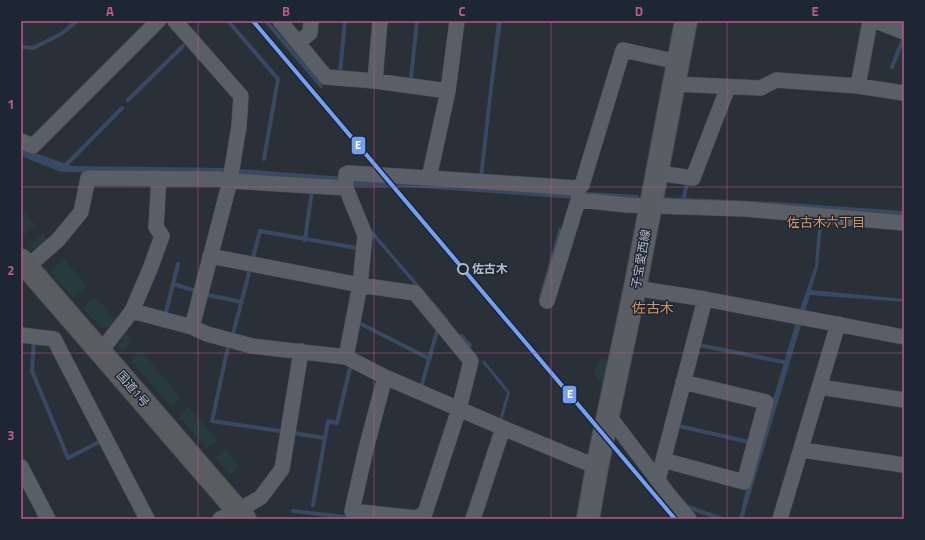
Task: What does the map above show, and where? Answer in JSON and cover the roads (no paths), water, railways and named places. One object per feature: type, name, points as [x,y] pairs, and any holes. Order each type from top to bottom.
[{"type":"highway","name":"国道1号","points":[[23,266],[101,351],[234,516]]},
{"type":"main road","name":"子宝愛西線","points":[[588,519],[597,467],[635,288],[686,21]]},
{"type":"street","points":[[21,141],[33,146],[158,21]]},
{"type":"street","points":[[175,21],[241,96],[239,126],[231,175],[192,327]]},
{"type":"street","points":[[280,21],[299,42],[326,77],[375,81],[448,91]]},
{"type":"street","points":[[299,42],[310,34],[311,21]]},
{"type":"street","points":[[375,81],[380,21]]},
{"type":"street","points":[[429,178],[448,91],[457,21]]},
{"type":"street","points":[[858,86],[870,21]]},
{"type":"street","points":[[876,21],[904,32]]},
{"type":"street","points":[[547,301],[578,194],[582,186],[623,50],[678,62]]},
{"type":"street","points":[[674,84],[761,88],[776,80],[858,86],[904,93]]},
{"type":"street","points":[[657,173],[693,178],[728,87]]},
{"type":"street","points":[[346,357],[360,285],[365,235],[346,183],[348,173],[429,178],[578,194],[650,206],[745,209],[904,223]]},
{"type":"street","points":[[23,266],[58,240],[81,212],[88,178],[220,179],[231,175],[346,183]]},
{"type":"street","points":[[101,351],[132,311],[162,236],[156,227],[159,178]]},
{"type":"street","points":[[210,256],[360,285],[415,293],[471,361],[459,409],[425,513],[416,518],[352,511],[366,449],[385,377]]},
{"type":"street","points":[[635,288],[705,299],[904,337]]},
{"type":"street","points":[[658,480],[705,299]]},
{"type":"street","points":[[132,311],[192,327],[207,334],[252,346],[346,357],[385,377],[597,467]]},
{"type":"street","points":[[780,519],[802,450],[838,324]]},
{"type":"street","points":[[21,335],[54,339],[147,519]]},
{"type":"street","points":[[234,516],[261,497],[282,469],[301,351]]},
{"type":"street","points":[[663,460],[744,482],[766,402],[683,382]]},
{"type":"street","points":[[820,388],[904,400]]},
{"type":"street","points":[[609,416],[689,519]]},
{"type":"street","points":[[473,519],[503,428]]},
{"type":"street","points":[[802,450],[904,465]]},
{"type":"street","points":[[21,467],[48,519]]},
{"type":"water","points":[[497,21],[502,21],[483,178],[479,177]]},
{"type":"water","points":[[21,148],[72,166],[226,168],[371,179],[639,195],[637,200],[574,199],[408,187],[353,186],[372,230],[449,320],[446,322],[371,234],[349,185],[225,175],[61,172],[21,156]]},
{"type":"water","points":[[664,197],[775,202],[904,211],[904,216],[663,202]]},
{"type":"water","points":[[818,227],[822,227],[818,267],[811,290],[904,299],[904,302],[810,295],[743,519],[739,519],[746,490],[799,312],[815,266]]},
{"type":"water","points":[[559,228],[562,229],[542,298],[539,297]]},
{"type":"water","points":[[484,360],[510,392],[502,421],[499,420],[507,393],[482,362]]},
{"type":"waterway","points":[[21,47],[33,48],[61,34],[77,21]]},
{"type":"waterway","points":[[228,21],[278,79],[264,159]]},
{"type":"waterway","points":[[266,21],[321,86]]},
{"type":"waterway","points":[[340,72],[345,21]]},
{"type":"waterway","points":[[411,78],[417,21]]},
{"type":"waterway","points":[[892,67],[904,37]]},
{"type":"waterway","points":[[128,100],[183,46]]},
{"type":"waterway","points":[[66,165],[122,108]]},
{"type":"waterway","points":[[683,200],[688,180]]},
{"type":"waterway","points":[[305,240],[312,190]]},
{"type":"waterway","points":[[253,257],[260,231],[357,248]]},
{"type":"waterway","points":[[166,312],[178,264]]},
{"type":"waterway","points":[[233,334],[250,269]]},
{"type":"waterway","points":[[173,284],[196,291]]},
{"type":"waterway","points":[[207,295],[242,302]]},
{"type":"waterway","points":[[359,323],[430,359]]},
{"type":"waterway","points":[[422,384],[438,328]]},
{"type":"waterway","points":[[461,336],[470,345]]},
{"type":"waterway","points":[[34,341],[32,371],[68,458],[97,443]]},
{"type":"waterway","points":[[699,345],[783,362]]},
{"type":"waterway","points":[[228,347],[212,421],[280,431]]},
{"type":"waterway","points":[[313,505],[328,421],[337,423],[350,368]]},
{"type":"waterway","points":[[679,426],[749,442]]},
{"type":"waterway","points":[[294,433],[324,438]]},
{"type":"waterway","points":[[685,506],[722,519]]},
{"type":"waterway","points":[[293,511],[354,518]]},
{"type":"place","name":"佐古木","points":[[463,269]]},
{"type":"district","name":"佐古木六丁目","points":[[826,222]]},
{"type":"district","name":"佐古木","points":[[653,308]]}]
